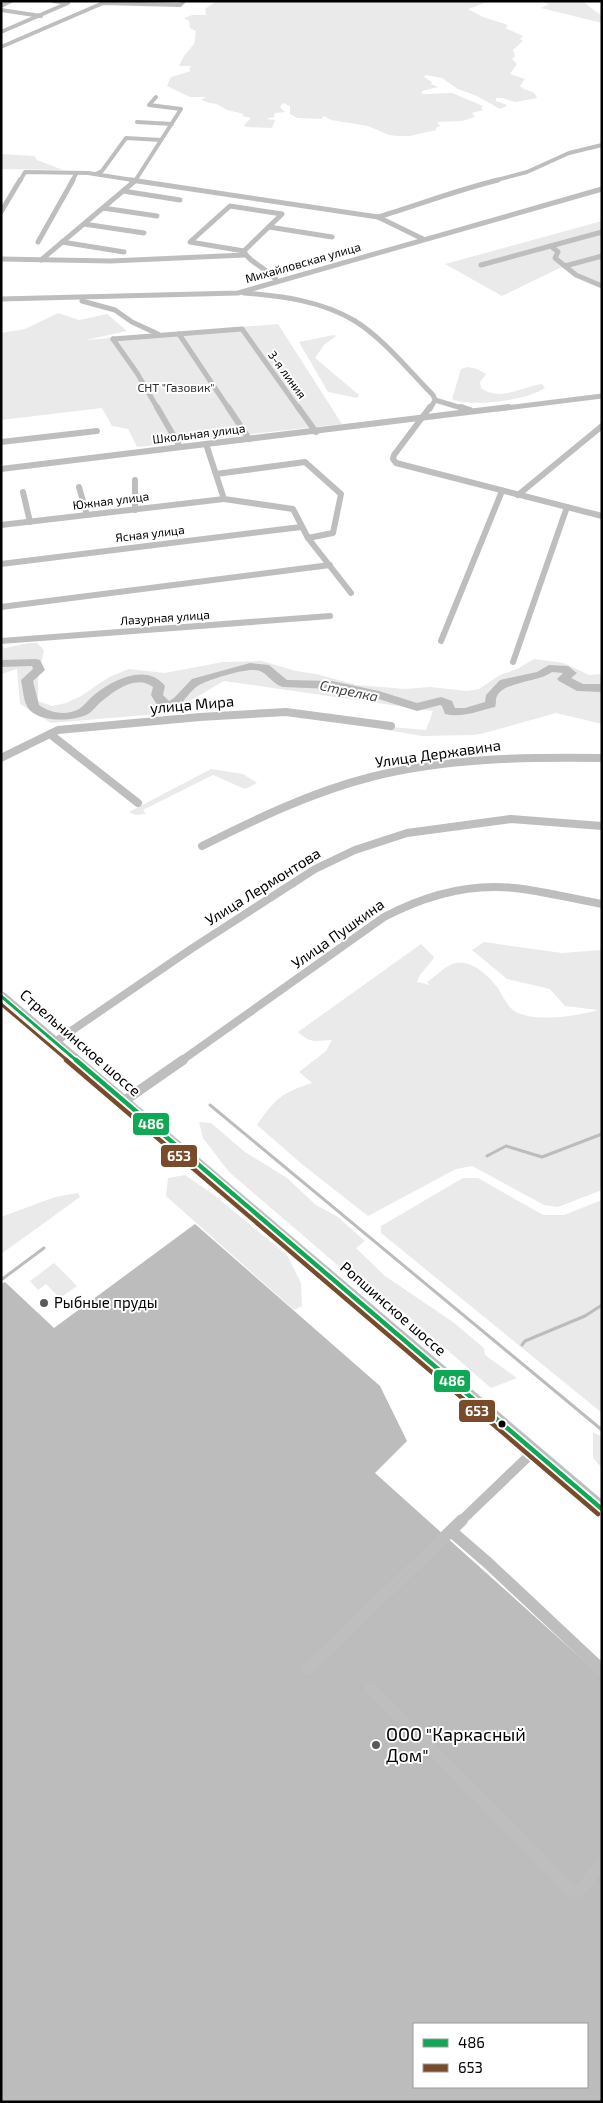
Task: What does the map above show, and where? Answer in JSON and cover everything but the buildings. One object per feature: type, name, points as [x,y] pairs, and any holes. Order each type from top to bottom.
[{"type":"main road","name":"Стрельнинское шоссе","points":[[1,996],[162,1133]]},
{"type":"main road","name":"Ропшинское шоссе","points":[[162,1133],[602,1509]]},
{"type":"street","points":[[1,8],[10,1]]},
{"type":"street","points":[[1,32],[68,4],[53,1]]},
{"type":"street","points":[[136,4],[141,1]]},
{"type":"street","points":[[1,47],[103,4],[180,5],[184,1]]},
{"type":"street","points":[[1,8],[41,16]]},
{"type":"street","points":[[40,260],[136,180],[181,109],[149,105],[156,97]]},
{"type":"street","points":[[137,122],[172,124]]},
{"type":"street","points":[[96,174],[102,170],[126,138],[162,140]]},
{"type":"street","points":[[378,217],[441,198],[461,189],[527,172],[569,153],[602,145]]},
{"type":"street","points":[[1,212],[25,172],[96,174],[378,217],[423,239]]},
{"type":"street","points":[[38,242],[76,174]]},
{"type":"street","name":"Михайловская улица","points":[[1,299],[238,292],[602,189]]},
{"type":"street","points":[[122,191],[180,200]]},
{"type":"street","points":[[1,259],[138,261],[244,253],[282,214],[230,206],[190,242],[244,253]]},
{"type":"street","points":[[103,208],[157,216]]},
{"type":"street","points":[[84,224],[144,234]]},
{"type":"street","points":[[269,227],[332,237]]},
{"type":"street","points":[[481,264],[602,232]]},
{"type":"street","points":[[62,242],[124,252]]},
{"type":"street","points":[[551,246],[558,252],[555,258],[576,275],[601,285]]},
{"type":"street","points":[[244,253],[246,258],[270,272],[277,281]]},
{"type":"street","points":[[565,266],[602,256]]},
{"type":"street","points":[[238,292],[302,301],[336,311],[355,321],[378,339],[433,395],[435,400],[476,412]]},
{"type":"street","points":[[72,298],[115,310],[132,322],[161,335]]},
{"type":"street","points":[[113,339],[242,329]]},
{"type":"street","name":"3-я линия","points":[[242,329],[316,432]]},
{"type":"street","points":[[178,334],[249,439]]},
{"type":"street","points":[[113,339],[137,373],[180,447]]},
{"type":"street","name":"Школьная улица","points":[[1,469],[602,396]]},
{"type":"street","points":[[435,400],[422,418],[422,422],[394,456],[393,459],[396,463],[602,516]]},
{"type":"street","points":[[518,495],[602,426]]},
{"type":"street","points":[[1,442],[97,431]]},
{"type":"street","points":[[206,444],[224,499],[293,509],[308,538],[351,593]]},
{"type":"street","points":[[216,474],[305,462],[341,494],[333,534],[308,538]]},
{"type":"street","points":[[135,480],[135,510]]},
{"type":"street","points":[[79,487],[86,515]]},
{"type":"street","points":[[442,641],[502,491]]},
{"type":"street","points":[[23,492],[30,522]]},
{"type":"street","name":"Южная улица","points":[[1,525],[224,499]]},
{"type":"street","points":[[513,662],[567,507]]},
{"type":"street","name":"Ясная улица","points":[[1,564],[301,526]]},
{"type":"street","points":[[1,608],[330,565]]},
{"type":"street","name":"Лазурная улица","points":[[1,641],[330,616]]},
{"type":"street","name":"улица Мира","points":[[1,758],[58,730],[286,712],[391,726]]},
{"type":"street","points":[[50,734],[138,803]]},
{"type":"street","name":"Улица Державина","points":[[202,846],[269,813],[369,778],[415,768],[508,758],[602,758]]},
{"type":"street","name":"Улица Лермонтова","points":[[55,1042],[191,949],[315,869],[355,850],[407,833],[510,819],[602,826]]},
{"type":"street","name":"Улица Пушкина","points":[[124,1101],[384,917],[402,907],[429,898],[484,888],[513,888],[602,904]]},
{"type":"street","points":[[308,1669],[534,1452]]},
{"type":"street","points":[[450,1531],[488,1563],[602,1670]]},
{"type":"street","points":[[371,1688],[573,1892],[579,1892],[602,1863]]},
{"type":"green space","points":[[217,1],[490,1],[468,9],[483,17],[505,24],[508,26],[505,28],[523,36],[520,39],[523,41],[513,50],[515,56],[512,59],[517,64],[510,74],[525,79],[520,86],[534,93],[537,98],[515,102],[496,98],[496,101],[507,105],[500,109],[477,96],[458,89],[442,78],[426,75],[424,77],[432,82],[431,84],[438,87],[422,91],[422,94],[452,93],[483,106],[481,108],[483,110],[472,113],[475,117],[462,121],[437,122],[440,126],[436,130],[410,136],[397,136],[389,135],[368,126],[331,120],[324,116],[321,119],[297,118],[290,114],[290,106],[283,103],[280,107],[285,112],[275,113],[274,117],[266,119],[275,120],[272,128],[246,127],[244,125],[251,118],[242,116],[244,114],[201,100],[206,97],[190,97],[167,86],[171,77],[191,71],[189,69],[191,66],[179,66],[184,56],[194,44],[196,31],[190,28],[189,21],[184,18],[192,15],[206,15],[205,9]]},
{"type":"green space","points":[[542,1],[582,1],[602,16],[602,23],[541,8],[549,4]]},
{"type":"green space","points":[[1,154],[34,156],[37,160],[63,170],[1,169]]},
{"type":"green space","points":[[602,221],[602,288],[574,276],[562,267],[502,296],[445,264]]},
{"type":"green space","name":"СНТ \"Газовик\"","points":[[58,313],[79,320],[107,314],[127,331],[86,340],[278,324],[342,424],[137,447],[128,429],[112,426],[102,408],[1,420],[1,333],[25,329]]},
{"type":"green space","points":[[336,336],[324,345],[315,358],[359,395],[357,398],[328,392],[299,342]]},
{"type":"green space","points":[[468,367],[486,374],[480,382],[481,388],[488,392],[503,394],[542,384],[545,388],[526,396],[485,403],[461,402],[452,399],[461,369]]},
{"type":"green space","points":[[37,643],[44,650],[38,679],[38,701],[52,706],[66,703],[81,696],[109,677],[129,669],[165,673],[223,662],[262,661],[357,685],[405,689],[430,687],[467,691],[479,689],[500,675],[517,669],[534,659],[564,663],[589,675],[602,674],[602,724],[556,713],[481,734],[422,736],[370,727],[368,725],[426,730],[433,711],[224,681],[169,713],[51,723],[20,704],[17,669],[1,674],[1,646],[5,648]]},
{"type":"green space","points":[[211,769],[243,774],[257,783],[245,789],[213,775],[143,810],[146,814],[136,815],[129,812]]},
{"type":"green space","points":[[484,942],[562,953],[602,950],[602,1190],[558,1207],[544,1205],[472,1166],[456,1169],[368,1216],[303,1165],[257,1125],[280,1098],[293,1090],[312,1083],[299,1072],[326,1051],[332,1040],[311,1040],[298,1032],[421,944],[434,957],[417,982],[430,985],[427,982],[449,965],[465,963],[478,968],[488,977],[497,987],[508,1005],[518,1013],[547,1018],[598,1010],[565,1006],[550,989],[507,979],[472,950]]},
{"type":"green space","points":[[199,1122],[211,1123],[245,1152],[287,1178],[316,1205],[338,1217],[365,1241],[356,1248],[385,1276],[453,1322],[484,1348],[485,1355],[517,1378],[491,1388],[399,1308],[376,1298],[229,1172],[203,1138]]},
{"type":"green space","points":[[185,1175],[214,1195],[287,1255],[301,1283],[302,1306],[294,1310],[166,1196],[168,1178]]},
{"type":"green space","points":[[463,1178],[478,1178],[543,1215],[564,1215],[602,1200],[602,1413],[381,1233],[381,1226]]},
{"type":"green space","points":[[78,1193],[80,1197],[1,1254],[1,1217],[55,1197]]},
{"type":"green space","points":[[54,1263],[77,1286],[60,1298],[46,1284],[38,1290],[30,1281]]},
{"type":"green space","points":[[593,1432],[602,1437],[602,1468],[593,1458]]},
{"type":"shaded area","points":[[195,1224],[380,1386],[407,1441],[375,1473],[602,1677],[602,2102],[1,2102],[1,1284],[5,1282],[54,1328]]},
{"type":"waterway","name":"Стрелка","points":[[1,664],[36,662],[39,670],[27,680],[33,706],[44,713],[55,716],[80,713],[112,688],[137,678],[145,678],[159,686],[157,695],[161,702],[169,705],[178,701],[196,682],[250,666],[265,667],[283,683],[332,685],[375,694],[417,707],[441,701],[448,704],[449,711],[455,712],[491,704],[490,698],[504,683],[541,675],[549,669],[564,668],[571,673],[563,679],[581,688],[599,687],[602,689]]},
{"type":"waterway","points":[[210,1105],[602,1430]]},
{"type":"waterway","points":[[487,1156],[506,1146],[542,1157],[602,1134]]},
{"type":"waterway","points":[[1,1280],[44,1248]]},
{"type":"waterway","points":[[522,1345],[525,1341],[585,1316],[602,1305]]},
{"type":"transit line","name":"486","points":[[1,996],[602,1509]]},
{"type":"transit line","name":"653","points":[[1,1004],[598,1514]]},
{"type":"place","name":"Рыбные пруды","points":[[44,1303]]},
{"type":"place","name":"ООО \"Каркасный Дом\"","points":[[376,1745]]}]
